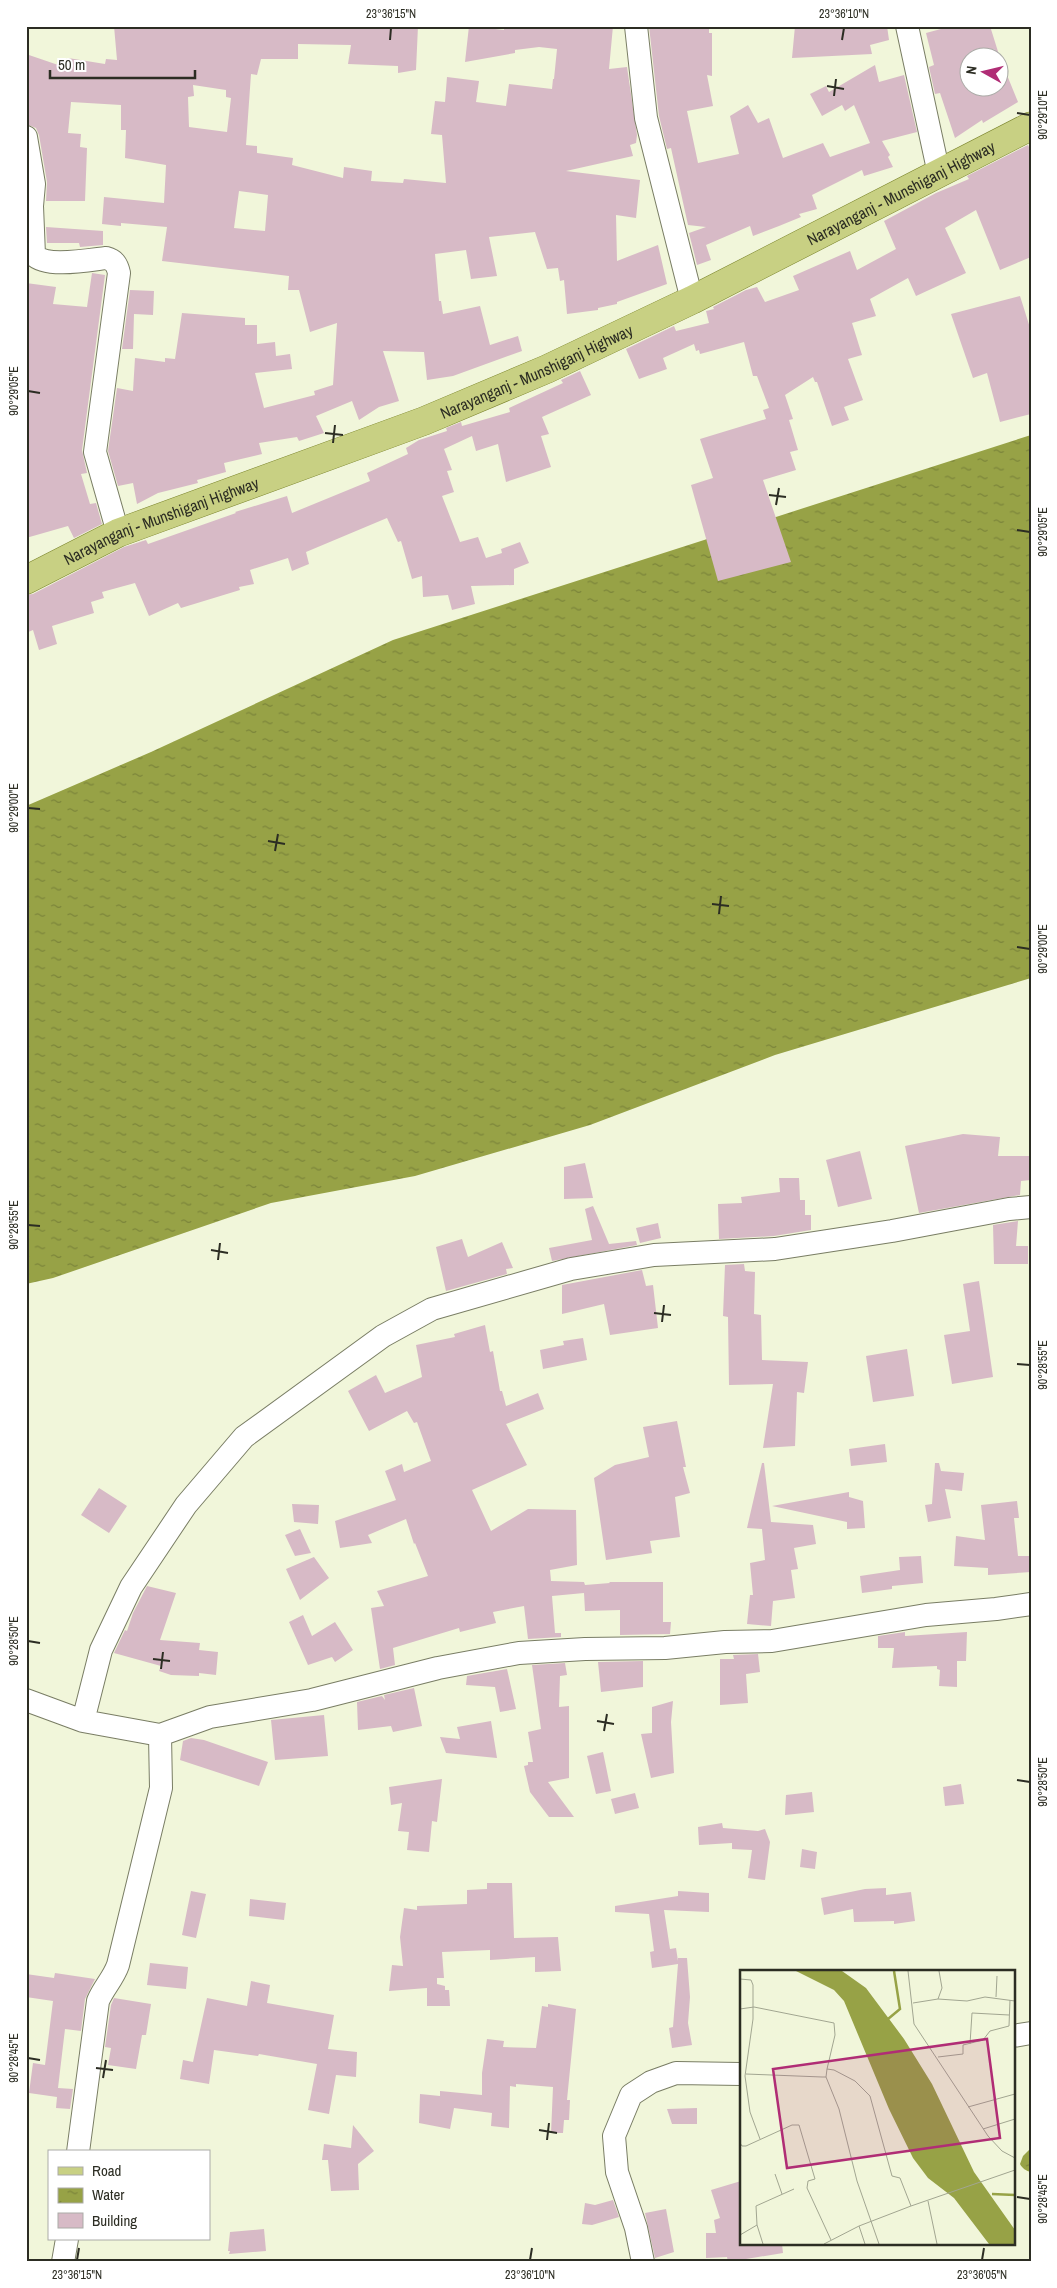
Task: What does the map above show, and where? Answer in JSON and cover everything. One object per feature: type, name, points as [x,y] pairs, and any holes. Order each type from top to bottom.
[{"type":"main road","name":"Narayanganj - Munshiganj Highway","points":[[26,580],[118,533],[424,421],[547,369],[692,300],[1031,126]]},
{"type":"street","points":[[636,26],[646,118],[692,300]]},
{"type":"street","points":[[907,26],[939,174]]},
{"type":"street","points":[[26,136],[32,248],[38,259],[62,262],[106,258],[112,260],[117,265],[119,273],[95,452],[118,533]]},
{"type":"street","points":[[83,1720],[101,1650],[130,1587],[186,1505],[244,1437],[383,1336],[432,1308],[571,1269],[654,1255],[775,1249],[892,1231],[1009,1209],[1031,1207]]},
{"type":"street","points":[[26,1700],[83,1720],[160,1735],[210,1717],[312,1700],[438,1668],[519,1653],[585,1648],[665,1648],[725,1642],[772,1641],[926,1614],[996,1609],[1031,1604]]},
{"type":"street","points":[[78,2150],[98,2000],[104,1986],[112,1979],[118,1965],[156,1816],[161,1788],[160,1735]]},
{"type":"street","points":[[1014,2036],[1031,2033]]},
{"type":"street","points":[[643,2262],[636,2228],[617,2172],[614,2136],[631,2095],[651,2082],[676,2073],[740,2074]]},
{"type":"street","points":[[63,2262],[67,2240]]},
{"type":"water","points":[[1031,435],[1031,978],[775,1055],[590,1125],[415,1176],[271,1203],[53,1278],[26,1284],[26,806],[151,752],[393,640]]},
{"type":"water","points":[[1031,2148],[1031,2172],[1024,2169],[1020,2164],[1023,2156]]},
{"type":"building","points":[[114,26],[238,26],[238,29],[418,26],[416,70],[398,73],[398,66],[348,64],[351,45],[298,44],[298,59],[261,59],[257,75],[251,74],[246,145],[257,146],[257,153],[293,158],[292,165],[343,178],[344,167],[372,171],[371,181],[403,183],[404,179],[446,183],[442,135],[431,134],[435,101],[445,102],[447,77],[479,81],[476,102],[506,106],[509,84],[552,89],[554,79],[557,49],[539,47],[515,50],[515,53],[465,62],[469,26],[504,30],[504,26],[613,26],[609,69],[627,67],[637,135],[636,143],[630,145],[633,156],[566,171],[640,180],[636,218],[616,215],[617,261],[658,245],[667,284],[617,302],[617,304],[598,308],[598,310],[567,314],[564,280],[560,281],[558,268],[547,269],[535,232],[489,237],[497,276],[471,279],[466,250],[435,254],[439,301],[441,301],[443,314],[480,306],[490,345],[518,336],[522,351],[453,376],[427,380],[424,352],[383,351],[399,401],[379,407],[359,420],[352,401],[316,416],[324,433],[299,441],[297,437],[259,443],[262,454],[224,463],[226,472],[197,480],[198,483],[158,493],[137,504],[133,483],[118,486],[108,451],[117,388],[133,391],[135,358],[165,362],[165,358],[175,359],[182,313],[245,318],[245,325],[257,325],[257,344],[275,342],[276,356],[290,354],[292,369],[255,373],[264,408],[315,395],[314,391],[333,385],[337,323],[310,332],[299,290],[288,290],[289,276],[162,261],[167,227],[121,223],[121,226],[102,224],[104,197],[164,203],[166,165],[125,158],[126,130],[121,130],[121,105],[71,102],[68,133],[81,134],[80,147],[87,148],[85,201],[46,201],[47,182],[39,135],[36,128],[26,124],[26,54],[67,68],[68,58],[105,64],[106,59],[117,60]],"holes":[[[193,85],[226,90],[226,97],[231,98],[227,132],[189,127],[188,97],[194,96]],[[239,191],[268,195],[265,231],[234,228]]]},
{"type":"building","points":[[649,26],[709,26],[709,33],[712,33],[712,76],[707,75],[713,106],[687,111],[698,163],[739,154],[730,116],[748,105],[758,123],[769,118],[783,158],[823,143],[830,157],[870,143],[854,105],[845,111],[842,105],[822,116],[810,94],[826,86],[829,92],[875,65],[879,82],[904,75],[917,132],[882,141],[890,155],[888,157],[893,167],[864,176],[862,170],[812,195],[817,209],[799,214],[801,217],[753,236],[750,226],[706,245],[711,260],[697,265],[689,233],[706,227],[688,225],[671,148],[667,149],[659,116]]},
{"type":"building","points":[[795,26],[887,26],[889,40],[870,45],[872,54],[792,58]]},
{"type":"building","points":[[952,26],[990,26],[997,48],[960,48],[960,98],[1010,98],[1010,82],[1018,102],[983,123],[982,120],[955,138],[940,93],[935,94],[929,67],[934,65],[926,33]]},
{"type":"building","points":[[1028,145],[1031,151],[1031,257],[1000,270],[976,210],[945,228],[966,273],[916,296],[908,278],[870,299],[876,316],[852,323],[862,355],[848,359],[863,400],[844,407],[849,420],[832,426],[817,382],[815,382],[813,377],[785,395],[793,419],[789,420],[798,450],[790,452],[796,470],[763,480],[791,562],[718,581],[691,485],[713,478],[700,439],[766,419],[763,410],[769,408],[757,376],[753,376],[744,342],[700,354],[699,350],[696,351],[694,344],[663,358],[667,369],[639,379],[626,349],[674,326],[676,331],[709,323],[706,311],[714,309],[713,307],[746,290],[757,287],[765,302],[799,290],[793,276],[850,251],[857,270],[896,249],[884,221],[936,193],[969,179],[967,176]]},
{"type":"building","points":[[46,227],[103,231],[103,245],[80,247],[79,243],[47,243]]},
{"type":"building","points":[[92,273],[105,275],[82,450],[87,473],[81,474],[90,504],[96,503],[102,524],[74,538],[68,526],[26,538],[26,332],[28,304],[26,304],[26,283],[56,287],[53,304],[87,307]]},
{"type":"building","points":[[130,290],[154,291],[153,315],[134,314],[133,349],[122,349]]},
{"type":"building","points":[[1020,296],[1031,331],[1031,414],[1000,422],[987,373],[973,378],[951,314]]},
{"type":"building","points":[[580,371],[591,395],[542,417],[549,434],[541,436],[551,467],[506,482],[498,444],[476,451],[472,436],[444,449],[452,470],[447,471],[454,492],[442,496],[460,542],[478,537],[486,558],[502,553],[501,549],[520,542],[529,563],[514,569],[514,585],[471,586],[475,604],[452,610],[448,595],[423,597],[422,576],[412,579],[401,541],[398,542],[387,518],[306,552],[309,564],[292,571],[288,558],[250,570],[254,584],[239,587],[240,590],[181,608],[178,603],[149,616],[135,583],[102,592],[104,598],[91,602],[94,613],[52,626],[57,644],[39,650],[33,630],[26,633],[26,595],[33,594],[124,547],[146,540],[148,544],[235,512],[287,496],[292,513],[370,481],[367,473],[408,454],[406,448],[419,440],[447,431],[446,428],[461,422],[462,426],[510,412],[509,408],[563,383],[561,380]]},
{"type":"building","points":[[963,1134],[1000,1137],[998,1156],[1031,1156],[1031,1180],[1021,1181],[1020,1195],[919,1213],[905,1146]]},
{"type":"building","points":[[860,1151],[872,1199],[838,1207],[826,1160]]},
{"type":"building","points":[[585,1163],[593,1198],[564,1199],[564,1167]]},
{"type":"building","points":[[779,1178],[799,1178],[800,1200],[805,1200],[805,1215],[811,1215],[811,1230],[774,1236],[719,1239],[718,1204],[742,1203],[741,1197],[780,1192]]},
{"type":"building","points":[[593,1206],[609,1244],[636,1241],[637,1245],[552,1261],[549,1248],[592,1240],[585,1209]]},
{"type":"building","points":[[1018,1221],[1016,1246],[1028,1246],[1028,1264],[994,1264],[993,1225]]},
{"type":"building","points":[[658,1223],[661,1238],[640,1243],[636,1228]]},
{"type":"building","points":[[462,1239],[468,1257],[502,1242],[513,1268],[506,1269],[507,1274],[446,1291],[436,1247]]},
{"type":"building","points":[[744,1264],[745,1271],[755,1272],[754,1314],[761,1315],[762,1360],[808,1362],[804,1393],[797,1392],[795,1446],[763,1448],[773,1384],[729,1385],[728,1317],[723,1316],[725,1265]]},
{"type":"building","points":[[642,1270],[646,1286],[653,1285],[658,1328],[610,1335],[604,1304],[562,1314],[562,1285]]},
{"type":"building","points":[[979,1281],[993,1377],[952,1384],[944,1335],[970,1331],[963,1284]]},
{"type":"building","points":[[485,1325],[490,1352],[493,1351],[500,1391],[502,1391],[506,1406],[538,1393],[544,1409],[506,1424],[527,1465],[472,1490],[491,1531],[528,1509],[576,1510],[577,1565],[550,1570],[551,1581],[584,1582],[585,1585],[609,1582],[663,1582],[663,1622],[671,1622],[670,1634],[620,1635],[620,1610],[585,1611],[584,1593],[552,1596],[555,1633],[561,1633],[561,1637],[528,1639],[524,1606],[493,1612],[496,1623],[460,1632],[459,1628],[393,1648],[395,1665],[380,1669],[371,1608],[384,1606],[377,1591],[428,1576],[414,1544],[406,1519],[368,1535],[372,1543],[340,1548],[335,1521],[396,1500],[385,1471],[402,1464],[404,1472],[431,1461],[417,1422],[414,1423],[407,1411],[369,1431],[348,1391],[376,1375],[385,1393],[422,1377],[416,1345],[455,1337],[454,1334]]},
{"type":"building","points":[[583,1338],[587,1360],[543,1369],[540,1350],[564,1345],[563,1341]]},
{"type":"building","points":[[907,1349],[914,1396],[873,1402],[866,1356]]},
{"type":"building","points":[[677,1421],[686,1467],[683,1467],[690,1493],[675,1497],[680,1537],[650,1541],[652,1553],[606,1560],[594,1478],[615,1465],[649,1457],[643,1427]]},
{"type":"building","points":[[885,1444],[887,1462],[851,1466],[849,1449]]},
{"type":"building","points":[[762,1463],[764,1463],[771,1522],[813,1525],[816,1544],[794,1548],[798,1569],[791,1570],[795,1598],[773,1601],[771,1626],[747,1624],[750,1595],[753,1595],[750,1563],[765,1560],[762,1529],[747,1528]]},
{"type":"building","points":[[935,1463],[939,1463],[941,1471],[964,1473],[962,1491],[945,1489],[951,1518],[928,1522],[925,1505],[932,1504]]},
{"type":"building","points":[[99,1488],[127,1506],[109,1533],[81,1515]]},
{"type":"building","points":[[849,1492],[849,1497],[863,1501],[865,1528],[847,1529],[847,1522],[772,1506]]},
{"type":"building","points":[[1017,1501],[1019,1518],[1014,1518],[1018,1556],[1030,1556],[1031,1572],[988,1575],[988,1568],[954,1566],[956,1536],[985,1540],[981,1505]]},
{"type":"building","points":[[292,1504],[319,1505],[318,1524],[294,1522]]},
{"type":"building","points":[[300,1529],[311,1553],[295,1556],[285,1535]]},
{"type":"building","points":[[921,1556],[923,1583],[892,1586],[892,1589],[862,1593],[860,1576],[900,1570],[899,1557]]},
{"type":"building","points":[[314,1557],[329,1578],[300,1600],[286,1569]]},
{"type":"building","points":[[147,1586],[176,1593],[160,1640],[200,1643],[199,1650],[218,1652],[216,1675],[199,1673],[199,1676],[171,1675],[159,1671],[161,1666],[114,1653],[125,1630],[127,1631],[133,1613]]},
{"type":"building","points":[[303,1615],[312,1636],[335,1622],[353,1650],[335,1662],[332,1657],[308,1665],[289,1622]]},
{"type":"building","points":[[905,1632],[905,1636],[967,1632],[966,1661],[957,1661],[957,1687],[939,1686],[940,1670],[937,1669],[937,1666],[892,1668],[894,1648],[878,1648],[878,1636]]},
{"type":"building","points":[[758,1654],[760,1672],[746,1674],[748,1703],[720,1705],[720,1659],[734,1659],[733,1655]]},
{"type":"building","points":[[643,1661],[643,1687],[601,1692],[598,1662]]},
{"type":"building","points":[[565,1663],[567,1675],[560,1676],[559,1707],[569,1706],[569,1778],[548,1782],[574,1817],[549,1817],[530,1792],[524,1766],[528,1765],[528,1762],[533,1762],[528,1732],[541,1729],[532,1665]]},
{"type":"building","points":[[507,1669],[516,1709],[500,1712],[495,1687],[466,1685],[467,1676]]},
{"type":"building","points":[[414,1688],[422,1726],[393,1732],[391,1726],[358,1730],[357,1702],[382,1696],[385,1700],[384,1695]]},
{"type":"building","points":[[673,1701],[671,1722],[674,1773],[651,1778],[641,1734],[652,1733],[652,1707]]},
{"type":"building","points":[[324,1715],[328,1756],[275,1760],[271,1720]]},
{"type":"building","points":[[491,1721],[497,1758],[446,1753],[440,1737],[460,1739],[457,1727]]},
{"type":"building","points":[[191,1738],[204,1740],[268,1762],[259,1786],[180,1760],[183,1741]]},
{"type":"building","points":[[603,1752],[611,1791],[596,1794],[587,1756]]},
{"type":"building","points":[[442,1779],[437,1822],[432,1821],[429,1852],[407,1850],[409,1832],[398,1831],[402,1803],[391,1805],[389,1787]]},
{"type":"building","points":[[961,1784],[964,1804],[945,1806],[943,1787]]},
{"type":"building","points":[[812,1792],[814,1812],[785,1815],[786,1795]]},
{"type":"building","points":[[635,1793],[639,1808],[615,1814],[611,1799]]},
{"type":"building","points":[[722,1823],[723,1828],[758,1831],[765,1829],[770,1842],[765,1880],[748,1878],[752,1850],[732,1849],[732,1843],[699,1845],[698,1827]]},
{"type":"building","points":[[802,1849],[817,1852],[815,1869],[800,1867]]},
{"type":"building","points":[[487,1883],[512,1883],[514,1938],[558,1937],[561,1971],[535,1972],[535,1957],[490,1960],[490,1950],[442,1952],[444,1978],[437,1978],[437,1984],[445,1986],[445,1990],[449,1990],[450,2006],[427,2006],[427,1988],[389,1991],[392,1965],[403,1966],[400,1937],[404,1908],[417,1910],[417,1906],[467,1904],[467,1890],[487,1889]]},
{"type":"building","points":[[886,1888],[886,1895],[911,1892],[915,1921],[894,1924],[894,1921],[854,1922],[853,1909],[824,1915],[821,1898],[865,1889]]},
{"type":"building","points":[[191,1891],[206,1894],[196,1938],[182,1935]]},
{"type":"building","points":[[678,1891],[709,1893],[709,1912],[664,1910],[670,1949],[676,1948],[678,1961],[678,1958],[687,1958],[690,1997],[688,2023],[692,2045],[672,2048],[669,2028],[673,2027],[678,1964],[652,1968],[650,1952],[654,1951],[649,1914],[615,1912],[615,1906],[678,1896]]},
{"type":"building","points":[[250,1899],[286,1903],[284,1920],[249,1916]]},
{"type":"building","points":[[150,1963],[188,1967],[186,1989],[147,1985]]},
{"type":"building","points":[[55,1973],[95,1979],[85,1999],[81,2031],[65,2029],[58,2088],[73,2089],[70,2109],[56,2108],[57,2097],[29,2093],[33,2063],[45,2065],[53,2001],[26,1997],[26,1974],[54,1978]]},
{"type":"building","points":[[251,1981],[270,1985],[267,2003],[334,2015],[328,2049],[357,2052],[356,2077],[336,2075],[329,2114],[308,2110],[317,2064],[259,2054],[258,2056],[214,2050],[209,2084],[180,2079],[183,2060],[193,2062],[207,1998],[247,2006]]},
{"type":"building","points":[[114,1998],[151,2004],[146,2035],[142,2035],[136,2069],[108,2065],[111,2048],[105,2047],[111,2005]]},
{"type":"building","points":[[548,2004],[576,2009],[567,2100],[570,2100],[569,2120],[564,2120],[563,2133],[551,2133],[553,2087],[516,2084],[516,2087],[510,2086],[509,2128],[491,2126],[492,2113],[454,2108],[450,2129],[419,2123],[420,2094],[440,2096],[440,2091],[482,2095],[482,2073],[487,2039],[504,2041],[503,2047],[536,2048],[542,2006],[548,2007]]},
{"type":"building","points":[[697,2108],[697,2124],[672,2124],[667,2109]]},
{"type":"building","points":[[353,2125],[374,2151],[358,2164],[359,2190],[331,2191],[328,2160],[322,2160],[324,2144],[351,2148]]},
{"type":"building","points":[[740,2181],[740,2246],[782,2246],[783,2253],[746,2259],[746,2262],[728,2262],[727,2257],[706,2258],[706,2233],[716,2233],[714,2220],[720,2218],[711,2190]]},
{"type":"building","points":[[613,2200],[619,2217],[592,2225],[582,2224],[585,2203],[595,2205]]},
{"type":"building","points":[[666,2209],[674,2252],[655,2258],[645,2213]]},
{"type":"building","points":[[264,2229],[266,2251],[229,2254],[230,2232]]}]
